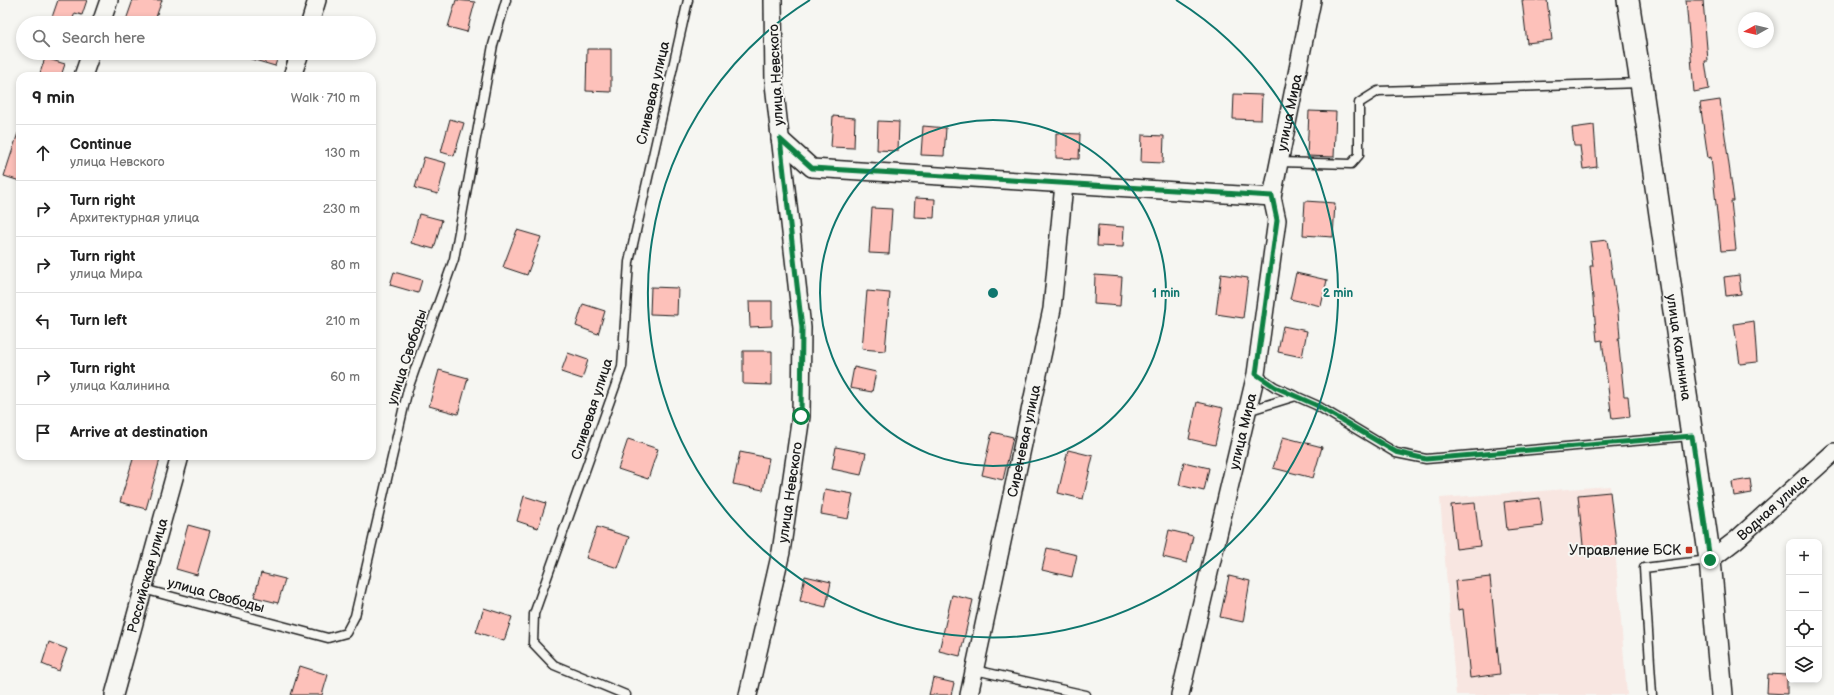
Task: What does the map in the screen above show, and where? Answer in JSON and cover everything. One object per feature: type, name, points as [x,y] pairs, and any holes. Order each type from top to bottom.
[{"type":"street","points":[[103,16],[109,0]]},
{"type":"street","points":[[312,16],[317,0]]},
{"type":"street","name":"улица Невского","points":[[748,695],[781,552],[801,416],[802,328],[774,84],[773,0]]},
{"type":"street","name":"улица Мира","points":[[1180,695],[1256,374],[1277,220],[1272,196],[1312,0]]},
{"type":"street","name":"улица Калинина","points":[[1628,0],[1710,560],[1722,695]]},
{"type":"street","points":[[84,72],[89,60]]},
{"type":"street","points":[[293,72],[298,60]]},
{"type":"street","points":[[780,139],[812,168],[1272,196]]},
{"type":"street","name":"Сиреневая улица","points":[[969,695],[1052,309],[1064,184]]},
{"type":"street","name":"Водная улица","points":[[1710,560],[1736,540],[1834,452]]},
{"type":"street","name":"Российская улица","points":[[114,695],[179,460]]},
{"type":"lane","name":"улица Свободы","points":[[143,589],[328,638],[346,633],[355,616],[408,389],[454,259],[493,45],[506,0]]},
{"type":"lane","name":"Сливовая улица","points":[[626,695],[554,665],[534,643],[534,614],[622,367],[628,262],[688,0]]},
{"type":"lane","points":[[1279,162],[1351,164],[1359,155],[1359,103],[1378,91],[1641,83]]},
{"type":"lane","points":[[1256,374],[1275,387],[1316,405],[1396,452],[1426,459],[1692,436]]},
{"type":"lane","points":[[1248,411],[1296,396]]},
{"type":"lane","points":[[1652,695],[1644,568],[1710,560]]},
{"type":"lane","points":[[974,670],[1086,695]]},
{"type":"shaded area","points":[[1610,486],[1627,695],[1456,695],[1440,498]]},
{"type":"building","points":[[58,0],[87,0],[82,15],[75,13],[74,16],[52,16]]},
{"type":"building","points":[[133,0],[162,0],[156,16],[127,16]]},
{"type":"building","points":[[456,0],[475,2],[467,32],[448,27]]},
{"type":"building","points":[[1522,0],[1547,0],[1552,40],[1527,43]]},
{"type":"building","points":[[1686,0],[1703,0],[1708,61],[1705,61],[1709,89],[1694,92]]},
{"type":"building","points":[[587,49],[611,49],[611,92],[586,91]]},
{"type":"building","points":[[44,60],[52,60],[65,64],[62,72],[40,72]]},
{"type":"building","points":[[255,60],[277,60],[275,66]]},
{"type":"building","points":[[1234,94],[1262,95],[1261,120],[1233,119]]},
{"type":"building","points":[[1720,100],[1734,201],[1731,201],[1736,250],[1721,251],[1711,157],[1708,158],[1700,103]]},
{"type":"building","points":[[1309,111],[1336,112],[1334,157],[1307,156]]},
{"type":"building","points":[[833,116],[855,118],[854,148],[831,147]]},
{"type":"building","points":[[450,119],[464,123],[454,156],[441,152]]},
{"type":"building","points":[[878,121],[899,122],[898,151],[877,150]]},
{"type":"building","points":[[1594,125],[1597,167],[1583,169],[1580,146],[1574,146],[1572,128]]},
{"type":"building","points":[[923,126],[946,128],[944,156],[921,155]]},
{"type":"building","points":[[1056,133],[1080,134],[1079,159],[1056,158]]},
{"type":"building","points":[[1142,135],[1164,136],[1163,163],[1141,162]]},
{"type":"building","points":[[16,139],[16,180],[4,176]]},
{"type":"building","points":[[424,157],[446,163],[438,194],[415,188]]},
{"type":"building","points":[[915,198],[935,199],[934,218],[914,217]]},
{"type":"building","points":[[1305,201],[1335,203],[1333,237],[1303,235]]},
{"type":"building","points":[[872,208],[892,209],[889,254],[869,253]]},
{"type":"building","points":[[419,214],[442,220],[434,249],[411,243]]},
{"type":"building","points":[[1098,225],[1124,227],[1123,247],[1097,246]]},
{"type":"building","points":[[517,230],[541,237],[527,275],[503,267]]},
{"type":"building","points":[[1607,240],[1618,312],[1620,338],[1618,338],[1624,396],[1628,396],[1630,417],[1612,419],[1602,340],[1597,341],[1590,266],[1593,266],[1590,242]]},
{"type":"building","points":[[394,272],[422,280],[418,293],[390,285]]},
{"type":"building","points":[[1296,273],[1327,280],[1321,306],[1290,299]]},
{"type":"building","points":[[1221,274],[1248,278],[1243,318],[1216,314]]},
{"type":"building","points":[[1095,275],[1122,277],[1120,306],[1094,304]]},
{"type":"building","points":[[1739,275],[1741,294],[1726,296],[1724,277]]},
{"type":"building","points":[[651,287],[678,288],[677,315],[650,314]]},
{"type":"building","points":[[867,291],[890,293],[885,351],[862,349]]},
{"type":"building","points":[[749,301],[772,301],[772,326],[750,327]]},
{"type":"building","points":[[583,304],[605,311],[598,334],[576,326]]},
{"type":"building","points":[[1754,321],[1757,362],[1740,364],[1734,324]]},
{"type":"building","points":[[1283,326],[1307,331],[1302,357],[1278,352]]},
{"type":"building","points":[[743,351],[772,351],[772,385],[743,384]]},
{"type":"building","points":[[568,353],[588,360],[582,379],[561,372]]},
{"type":"building","points":[[854,367],[876,372],[872,392],[850,388]]},
{"type":"building","points":[[439,370],[468,378],[458,414],[429,406]]},
{"type":"building","points":[[1197,402],[1223,408],[1215,445],[1189,439]]},
{"type":"building","points":[[992,432],[1013,437],[1003,480],[982,475]]},
{"type":"building","points":[[1283,437],[1322,447],[1313,478],[1273,468]]},
{"type":"building","points":[[628,439],[658,449],[648,479],[618,469]]},
{"type":"building","points":[[836,447],[866,453],[861,475],[832,469]]},
{"type":"building","points":[[1068,450],[1093,456],[1083,499],[1058,493]]},
{"type":"building","points":[[740,452],[769,458],[763,490],[733,484]]},
{"type":"building","points":[[133,460],[160,460],[146,509],[120,502]]},
{"type":"building","points":[[1184,462],[1209,468],[1204,491],[1179,485]]},
{"type":"building","points":[[1750,479],[1752,493],[1734,496],[1732,482]]},
{"type":"building","points":[[825,489],[853,494],[848,519],[821,514]]},
{"type":"building","points":[[1610,492],[1617,551],[1584,555],[1578,495]]},
{"type":"building","points":[[524,496],[546,503],[538,528],[517,521]]},
{"type":"building","points":[[1540,498],[1543,526],[1507,530],[1504,502]]},
{"type":"building","points":[[1475,503],[1480,546],[1456,549],[1451,505]]},
{"type":"building","points":[[188,525],[210,531],[197,575],[176,569]]},
{"type":"building","points":[[597,527],[629,537],[618,568],[586,558]]},
{"type":"building","points":[[1169,530],[1193,536],[1187,563],[1163,557]]},
{"type":"building","points":[[1047,548],[1077,555],[1072,577],[1042,570]]},
{"type":"building","points":[[261,573],[285,579],[278,603],[254,597]]},
{"type":"building","points":[[805,576],[831,582],[826,607],[800,601]]},
{"type":"building","points":[[1229,576],[1250,581],[1243,622],[1220,617]]},
{"type":"building","points":[[1490,577],[1500,674],[1470,678],[1463,609],[1458,610],[1455,581]]},
{"type":"building","points":[[952,595],[973,600],[960,656],[939,651]]},
{"type":"building","points":[[484,608],[512,617],[504,641],[476,632]]},
{"type":"building","points":[[49,642],[67,649],[59,671],[42,664]]},
{"type":"building","points":[[300,666],[328,675],[322,695],[291,695]]},
{"type":"building","points":[[1768,674],[1786,675],[1787,694],[1767,693]]},
{"type":"building","points":[[933,678],[954,683],[951,695],[929,695]]},
{"type":"place","name":"Управление БСК","points":[[1689,550]]},
{"type":"route","points":[[801,416],[802,328],[780,139],[812,168],[1272,196],[1277,220],[1256,374],[1275,387],[1316,405],[1396,452],[1426,459],[1692,436],[1710,560]]}]
